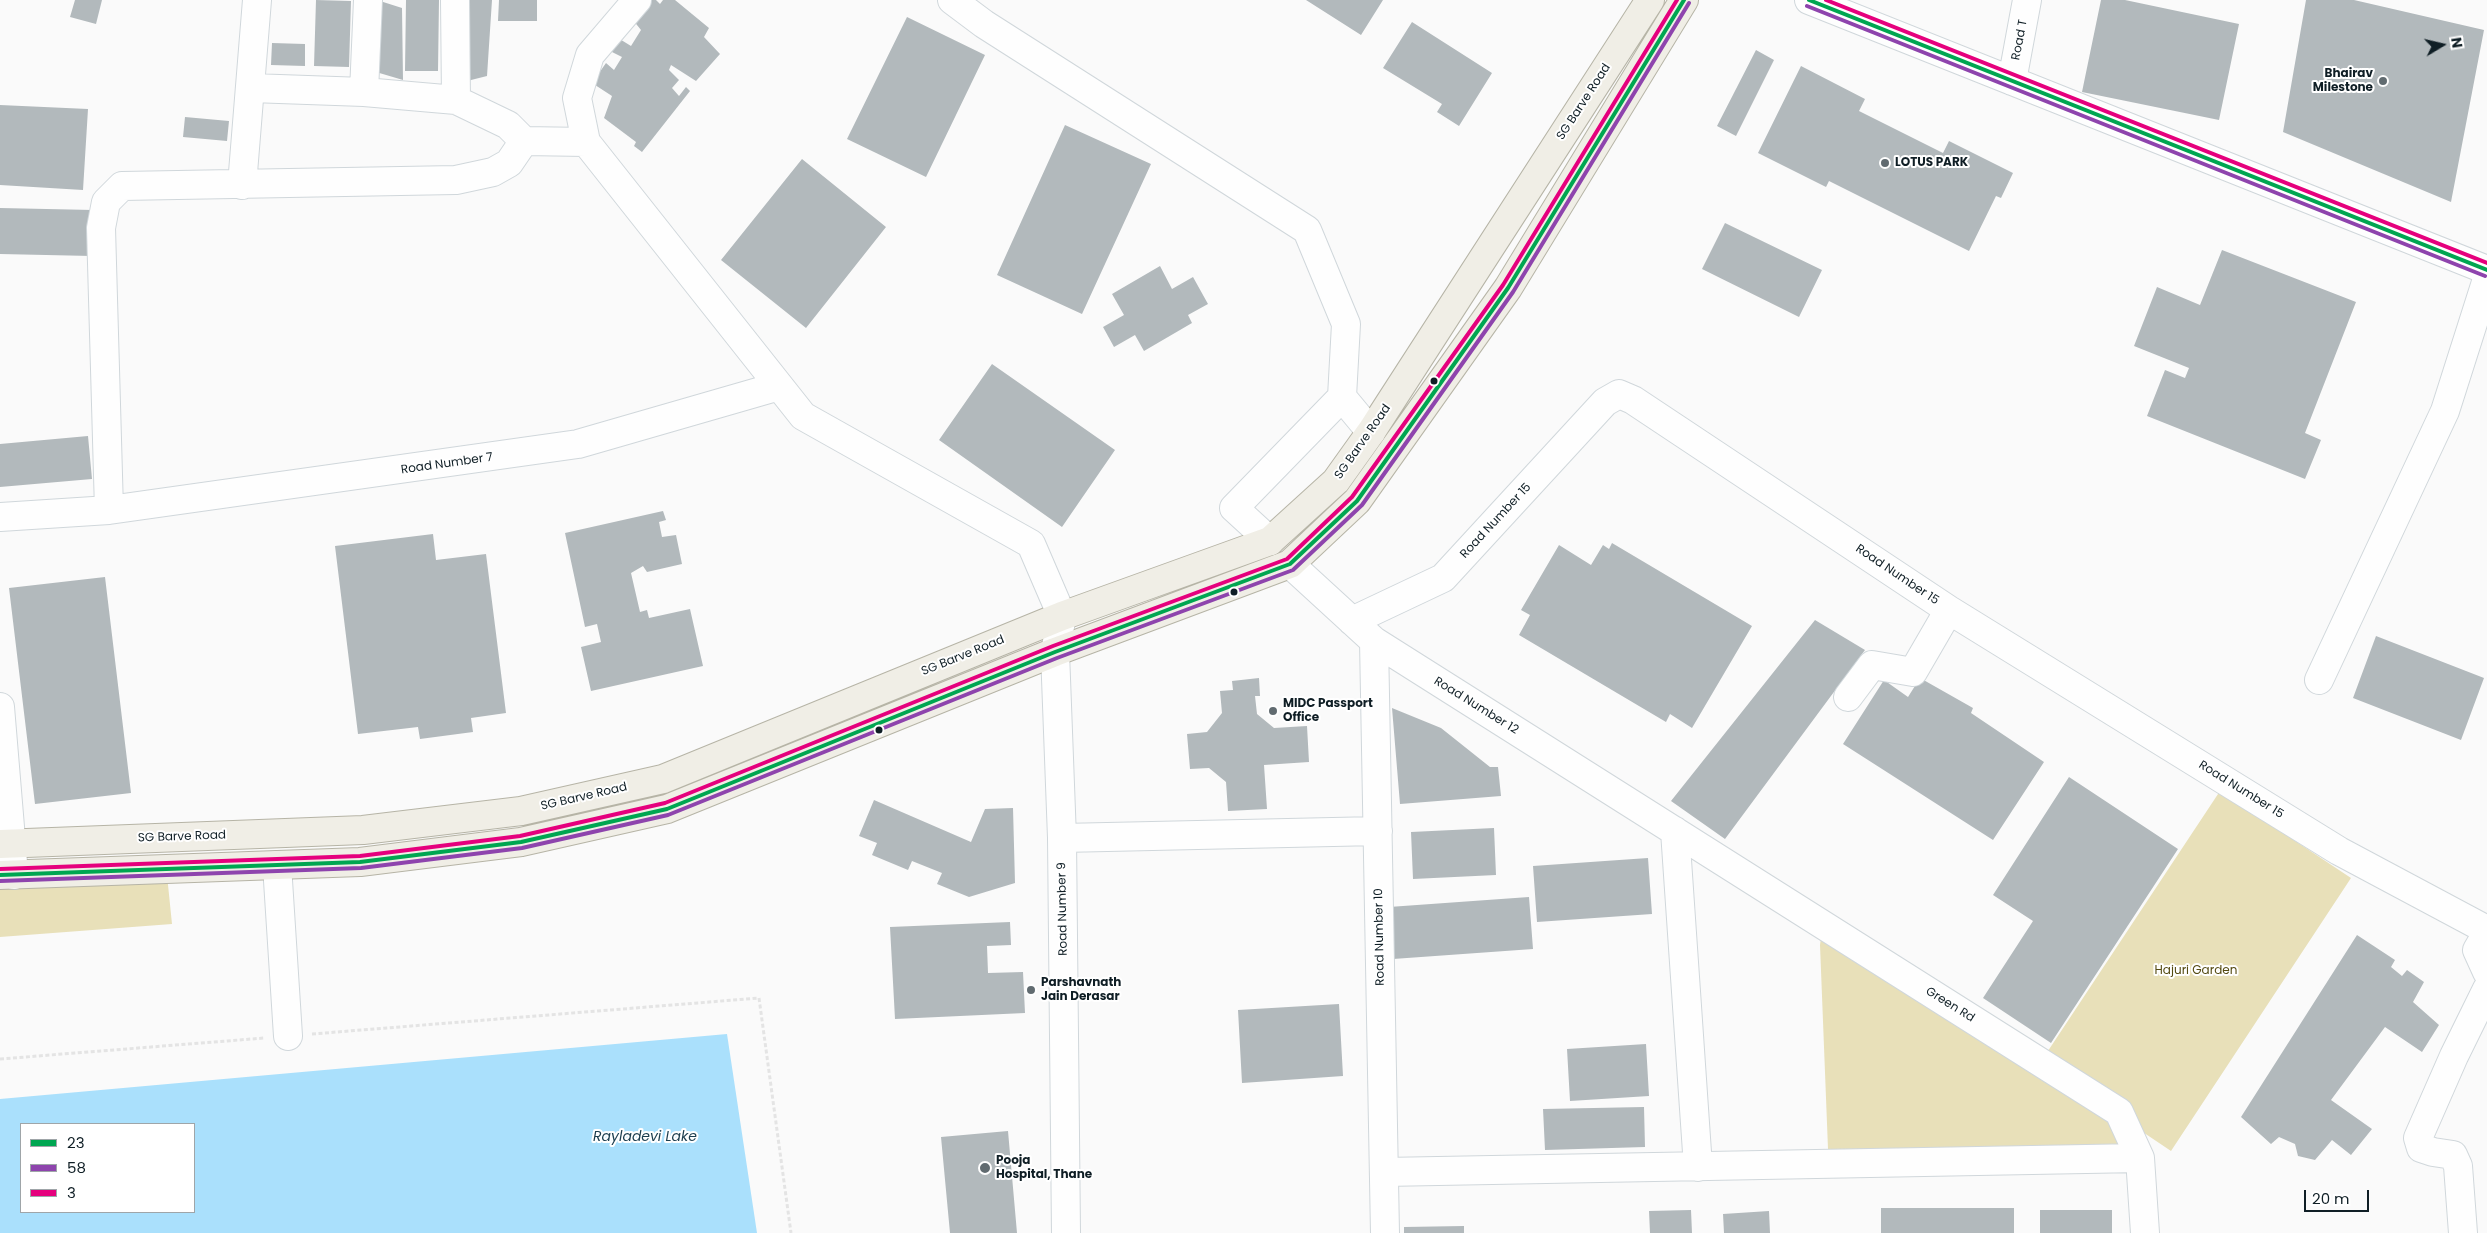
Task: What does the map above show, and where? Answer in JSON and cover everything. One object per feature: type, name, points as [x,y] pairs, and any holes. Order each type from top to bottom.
[{"type":"main road","name":"SG Barve Road","points":[[6,844],[363,830],[521,811],[663,779],[1062,616],[1270,541],[1336,481],[1371,432],[1650,0]]},
{"type":"main road","points":[[7,875],[360,862],[521,842],[667,809],[1055,652],[1290,564],[1357,501],[1508,288],[1684,0]]},
{"type":"street","points":[[242,185],[257,0]]},
{"type":"street","points":[[364,92],[368,0]]},
{"type":"street","points":[[455,0],[456,100]]},
{"type":"street","points":[[637,0],[590,55],[577,98],[586,142],[803,416],[1031,544],[1062,616]]},
{"type":"street","points":[[952,0],[984,24],[1307,230],[1346,324],[1342,397],[1234,508],[1270,541]]},
{"type":"street","points":[[1809,0],[2487,270]]},
{"type":"street","name":"Road T","points":[[2012,81],[2027,0]]},
{"type":"street","points":[[251,88],[364,92],[456,100],[508,125],[524,141],[586,142]]},
{"type":"street","points":[[109,510],[101,228],[106,202],[122,186],[456,180],[493,172],[509,163],[524,141]]},
{"type":"street","points":[[2319,680],[2445,411],[2487,279]]},
{"type":"street","name":"Road Number 7","points":[[0,517],[109,510],[578,444],[779,386]]},
{"type":"street","name":"Road Number 15","points":[[1352,620],[1444,578],[1605,402],[1619,394],[1633,400],[1949,610],[2339,851],[2487,931]]},
{"type":"street","points":[[1342,397],[1371,432]]},
{"type":"street","name":"Road Number 12","points":[[1290,564],[1374,641],[1675,831]]},
{"type":"street","points":[[1848,697],[1872,664],[1913,672],[1949,610]]},
{"type":"street","name":"Road Number 9","points":[[1062,616],[1055,652],[1062,838],[1066,1233]]},
{"type":"street","name":"Road Number 10","points":[[1374,641],[1385,1233]]},
{"type":"street","points":[[0,707],[7,875]]},
{"type":"street","points":[[1062,838],[1378,831]]},
{"type":"street","points":[[1675,831],[1698,1167]]},
{"type":"street","name":"Green Rd","points":[[1675,831],[2119,1112],[2140,1158],[2145,1233]]},
{"type":"street","points":[[277,865],[288,1036]]},
{"type":"street","points":[[2487,931],[2476,950],[2487,972]]},
{"type":"street","points":[[2462,1233],[2458,1166],[2453,1155],[2421,1148],[2418,1138],[2454,1056],[2487,989]]},
{"type":"street","points":[[1384,1172],[2140,1158]]},
{"type":"path","points":[[0,1059],[758,998],[792,1233]]},
{"type":"green space","name":"Hajuri Garden","points":[[2220,791],[2351,878],[2171,1151],[2040,1063]]},
{"type":"green space","points":[[167,875],[172,924],[0,937],[0,880]]},
{"type":"green space","points":[[1822,931],[2115,1124],[2125,1148],[1828,1149],[1820,945]]},
{"type":"water","name":"Rayladevi Lake","points":[[727,1034],[757,1233],[0,1233],[0,1099]]},
{"type":"building","points":[[75,0],[102,0],[96,24],[70,17]]},
{"type":"building","points":[[316,0],[351,1],[349,67],[314,66]]},
{"type":"building","points":[[406,0],[439,0],[438,71],[405,71]]},
{"type":"building","points":[[459,0],[492,0],[487,76],[467,81]]},
{"type":"building","points":[[499,0],[537,0],[537,21],[498,21]]},
{"type":"building","points":[[646,0],[656,0],[660,4],[663,0],[675,0],[709,28],[704,37],[720,54],[696,81],[671,65],[669,70],[679,80],[672,88],[679,96],[686,87],[690,91],[642,152],[634,146],[636,142],[604,118],[612,96],[592,83],[606,63],[614,70],[622,57],[610,51],[618,38],[631,46],[641,30],[633,20]]},
{"type":"building","points":[[1306,0],[1383,0],[1361,35]]},
{"type":"building","points":[[2101,0],[2125,0],[2239,24],[2219,120],[2082,92]]},
{"type":"building","name":"Bhairav Milestone","points":[[2306,0],[2354,0],[2484,30],[2451,202],[2283,132]]},
{"type":"building","points":[[380,1],[402,8],[403,80],[376,72]]},
{"type":"building","points":[[907,17],[985,55],[926,177],[847,139]]},
{"type":"building","points":[[1412,22],[1492,73],[1459,126],[1437,112],[1442,104],[1383,68]]},
{"type":"building","points":[[272,43],[305,44],[305,66],[271,65]]},
{"type":"building","points":[[1756,50],[1774,60],[1736,136],[1717,126]]},
{"type":"building","name":"LOTUS PARK","points":[[1801,66],[1865,99],[1859,111],[1943,153],[1949,141],[2013,173],[2001,198],[1996,196],[1969,251],[1829,181],[1826,187],[1758,153]]},
{"type":"building","points":[[0,105],[88,109],[83,190],[0,185]]},
{"type":"building","points":[[185,117],[229,121],[227,141],[183,137]]},
{"type":"building","points":[[1065,125],[1151,164],[1082,314],[997,275]]},
{"type":"building","points":[[802,159],[886,227],[806,328],[721,260]]},
{"type":"building","points":[[0,208],[93,210],[92,256],[0,254]]},
{"type":"building","points":[[1725,223],[1822,270],[1799,317],[1702,269]]},
{"type":"building","points":[[2222,250],[2356,302],[2305,433],[2321,440],[2305,479],[2147,416],[2165,370],[2185,378],[2189,368],[2134,346],[2157,287],[2200,305]]},
{"type":"building","points":[[1160,266],[1172,289],[1193,277],[1208,304],[1188,315],[1192,323],[1144,351],[1135,335],[1114,347],[1103,327],[1124,315],[1112,294]]},
{"type":"building","points":[[992,364],[1115,450],[1062,527],[939,440]]},
{"type":"building","points":[[88,436],[92,479],[0,487],[0,444]]},
{"type":"building","points":[[663,511],[666,520],[659,522],[662,537],[676,535],[682,564],[647,572],[643,566],[631,573],[640,612],[647,610],[649,618],[690,609],[703,666],[591,691],[581,647],[601,642],[597,624],[585,627],[565,533]]},
{"type":"building","points":[[433,534],[436,560],[486,554],[506,713],[471,718],[473,732],[420,739],[418,727],[358,734],[335,546]]},
{"type":"building","points":[[1612,543],[1752,626],[1692,728],[1670,714],[1666,722],[1519,635],[1530,615],[1521,610],[1559,545],[1591,565],[1603,545],[1609,549]]},
{"type":"building","points":[[105,577],[131,793],[35,804],[9,588]]},
{"type":"building","points":[[1815,620],[1865,650],[1725,839],[1671,801]]},
{"type":"building","points":[[2376,636],[2484,678],[2461,740],[2353,698]]},
{"type":"building","points":[[1259,678],[1260,696],[1255,696],[1257,714],[1274,728],[1307,726],[1309,762],[1264,765],[1267,809],[1228,811],[1226,782],[1209,768],[1190,769],[1187,734],[1207,732],[1222,713],[1220,691],[1233,690],[1232,681]]},
{"type":"building","points":[[1920,678],[1973,708],[1971,713],[2044,762],[1993,840],[1843,744],[1884,680],[1908,697]]},
{"type":"building","points":[[1392,708],[1441,728],[1490,767],[1498,767],[1501,796],[1400,804]]},
{"type":"building","points":[[2069,777],[2178,849],[2051,1043],[1983,998],[2033,921],[1993,895]]},
{"type":"building","points":[[874,800],[971,842],[985,809],[1013,808],[1015,883],[969,897],[937,884],[942,873],[912,861],[908,870],[872,855],[877,843],[859,836]]},
{"type":"building","points":[[1494,828],[1496,875],[1413,879],[1411,832]]},
{"type":"building","points":[[1648,858],[1652,914],[1537,922],[1533,866]]},
{"type":"building","points":[[1529,897],[1533,949],[1393,959],[1389,907]]},
{"type":"building","points":[[1010,922],[1011,945],[987,946],[988,973],[1023,972],[1025,1013],[895,1019],[890,927]]},
{"type":"building","points":[[2357,935],[2395,960],[2391,967],[2402,976],[2407,970],[2424,982],[2413,1002],[2439,1025],[2422,1052],[2385,1027],[2331,1100],[2372,1129],[2351,1155],[2332,1140],[2315,1160],[2298,1156],[2295,1144],[2279,1137],[2271,1144],[2241,1117]]},
{"type":"building","points":[[1339,1004],[1343,1076],[1242,1083],[1238,1010]]},
{"type":"building","points":[[1646,1044],[1649,1096],[1570,1101],[1567,1049]]},
{"type":"building","points":[[1644,1107],[1645,1147],[1545,1150],[1543,1109]]},
{"type":"building","points":[[1008,1131],[1017,1233],[950,1233],[941,1137]]},
{"type":"building","points":[[1881,1208],[2014,1208],[2014,1233],[1881,1233]]},
{"type":"building","points":[[1691,1210],[1692,1233],[1650,1233],[1649,1211]]},
{"type":"building","points":[[2040,1210],[2112,1210],[2112,1233],[2040,1233]]},
{"type":"building","points":[[1769,1211],[1770,1233],[1724,1233],[1723,1214]]},
{"type":"building","points":[[1464,1226],[1464,1233],[1404,1233],[1404,1227]]},
{"type":"transit line","name":"3","points":[[0,869],[360,856],[520,836],[665,803],[1053,646],[1287,559],[1352,497],[1503,285],[1677,0]]},
{"type":"transit line","name":"23","points":[[0,875],[360,862],[521,842],[667,809],[1055,652],[1290,564],[1357,501],[1508,288],[1684,0]]},
{"type":"transit line","name":"23","points":[[1809,0],[2487,270]]},
{"type":"transit line","name":"3","points":[[1826,0],[2487,263]]},
{"type":"transit line","name":"58","points":[[0,881],[361,868],[522,848],[668,815],[1057,658],[1293,570],[1362,505],[1513,292],[1689,3]]},
{"type":"transit line","name":"58","points":[[1807,6],[2485,276]]},
{"type":"place","name":"Bhairav Milestone","points":[[2383,81]]},
{"type":"place","name":"LOTUS PARK","points":[[1885,163]]},
{"type":"place","name":"MIDC Passport Office","points":[[1273,711]]},
{"type":"place","name":"Parshavnath Jain Derasar","points":[[1031,990]]},
{"type":"place","name":"Pooja Hospital, Thane","points":[[985,1168]]}]
